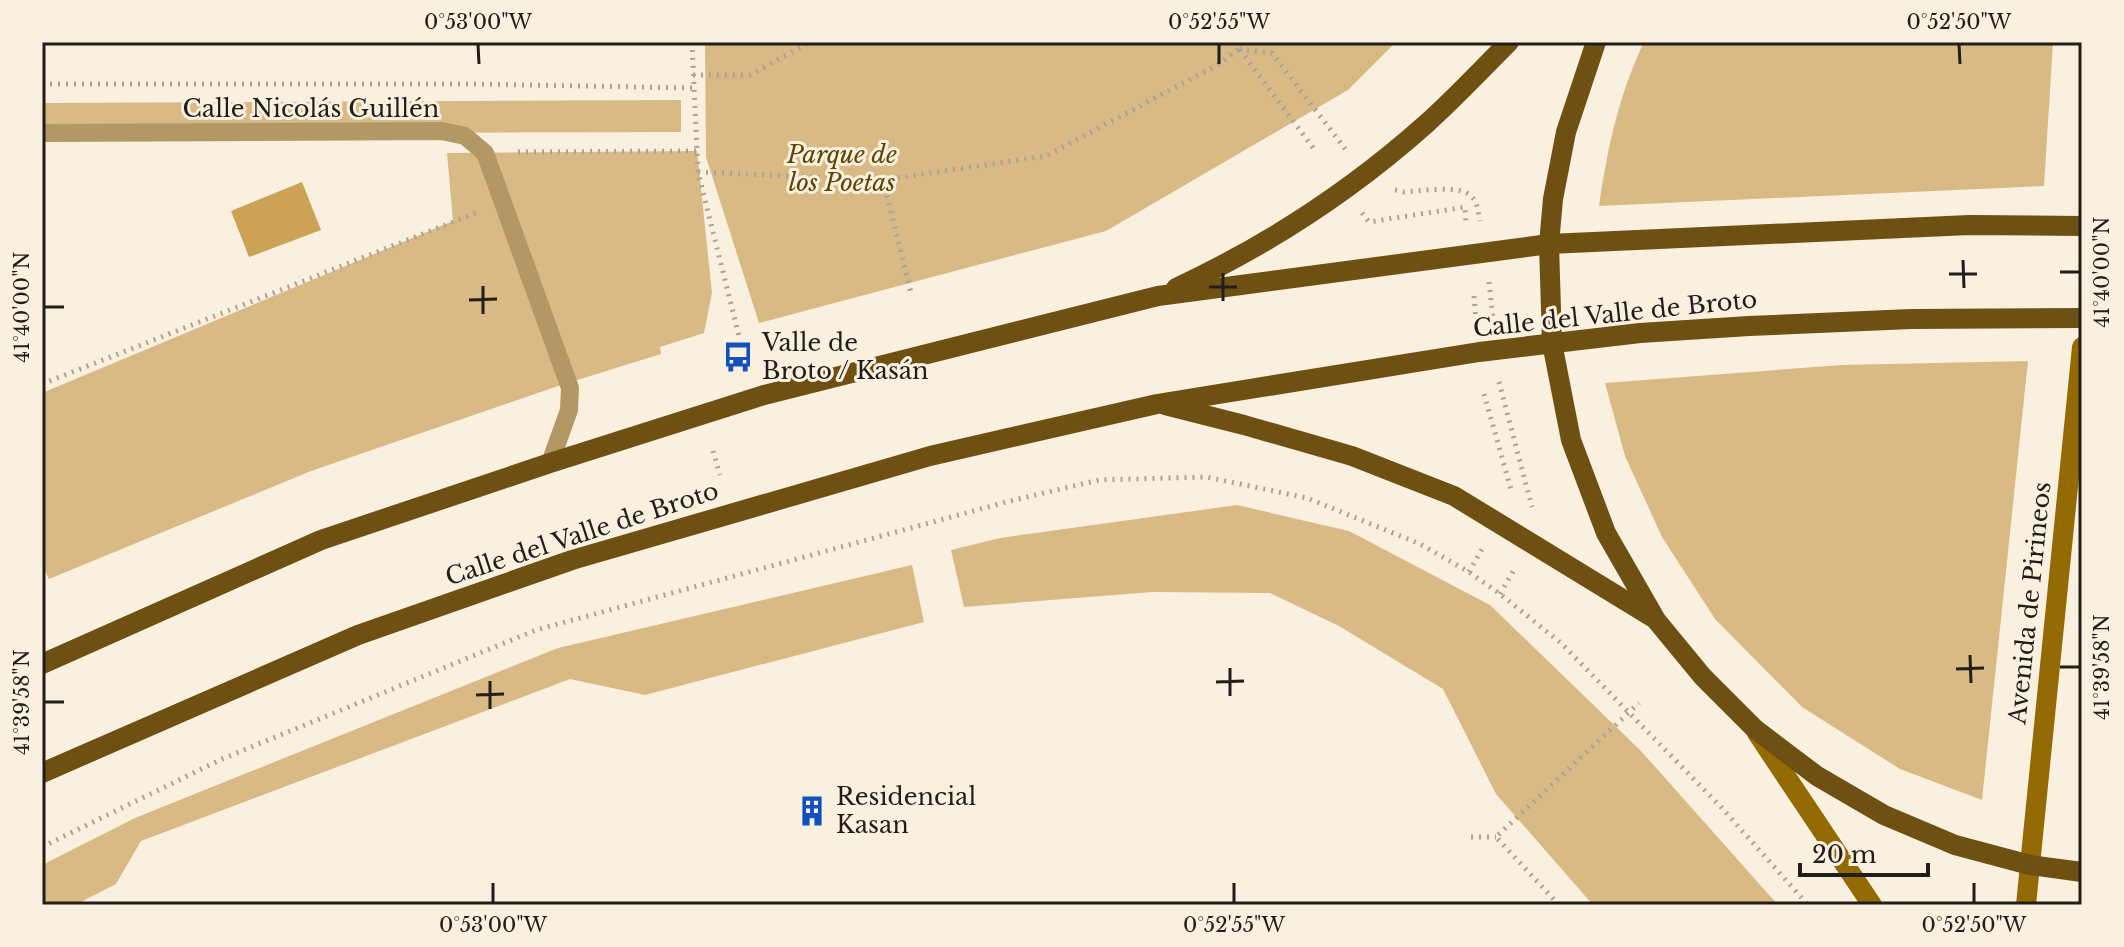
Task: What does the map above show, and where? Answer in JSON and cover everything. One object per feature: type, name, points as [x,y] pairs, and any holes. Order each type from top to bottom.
[{"type":"main road","points":[[1158,296],[1246,252],[1344,189],[1426,124],[1509,42]]},
{"type":"main road","points":[[1596,42],[1566,132],[1553,199],[1549,244],[1552,343],[1571,440],[1581,468],[1606,533],[1656,620],[1703,677],[1755,729],[1817,776],[1884,815],[1955,845],[2030,865],[2082,872]]},
{"type":"main road","points":[[42,664],[321,540],[550,463],[764,395],[1158,296],[1549,244],[1969,225],[2082,226]]},
{"type":"main road","name":"Calle del Valle de Broto","points":[[42,773],[358,635],[572,560],[930,456],[1157,404],[1359,370],[1640,333],[1911,319],[2082,318]]},
{"type":"main road","name":"Avenida de Pirineos","points":[[2026,905],[2082,347]]},
{"type":"main road","name":"Calle del Valle de Broto","points":[[1157,404],[1352,456],[1454,496],[1656,620]]},
{"type":"main road","points":[[1755,729],[1872,905]]},
{"type":"lane","name":"Calle Nicolás Guillén","points":[[42,133],[442,131],[465,136],[485,153],[570,388],[569,410],[550,463]]},
{"type":"path","points":[[692,42],[698,172],[739,336]]},
{"type":"path","points":[[693,75],[750,75],[810,42]]},
{"type":"path","points":[[698,172],[883,180],[1046,156],[1219,64],[1239,45],[1314,149]]},
{"type":"path","name":"Calle Nicolás Guillén","points":[[42,84],[473,84],[694,88]]},
{"type":"path","points":[[883,180],[911,293]]},
{"type":"path","points":[[42,384],[503,204]]},
{"type":"path","points":[[1362,212],[1369,222],[1465,207],[1467,229]]},
{"type":"path","points":[[1474,296],[1476,321]]},
{"type":"path","points":[[1484,394],[1514,500]]},
{"type":"path","points":[[713,451],[720,475]]},
{"type":"path","points":[[42,847],[222,759],[536,630],[1010,501],[1099,480],[1206,477],[1307,498],[1420,544],[1500,594],[1561,643],[1721,807],[1808,905]]},
{"type":"path","points":[[1469,572],[1485,545]]},
{"type":"path","points":[[1471,837],[1496,837],[1639,703]]},
{"type":"path","points":[[1496,837],[1559,905]]},
{"type":"green space","name":"Parque de los Poetas","points":[[705,42],[1396,42],[1348,90],[1106,231],[759,323],[706,157]]},
{"type":"green space","points":[[1644,42],[2053,42],[2044,186],[1599,206],[1615,122]]},
{"type":"green space","points":[[681,100],[681,132],[42,134],[42,103]]},
{"type":"green space","points":[[697,151],[712,293],[704,333],[660,347],[661,354],[311,471],[49,579],[42,565],[42,393],[453,221],[447,153]]},
{"type":"green space","points":[[2028,361],[1982,800],[1900,769],[1802,707],[1715,619],[1662,537],[1625,456],[1605,383],[1842,365]]},
{"type":"green space","points":[[1237,505],[1349,531],[1490,605],[1641,751],[1778,905],[1593,905],[1496,794],[1443,689],[1339,626],[1270,593],[1152,592],[964,607],[951,550],[1000,538]]},
{"type":"green space","points":[[912,565],[924,622],[645,695],[570,679],[141,841],[116,884],[75,905],[42,905],[42,865],[135,818],[558,648]]},
{"type":"shaded area","points":[[302,182],[321,230],[249,257],[231,211]]},
{"type":"place","name":"Valle de Broto / Kasán","points":[[738,357]]},
{"type":"place","name":"Residencial Kasan","points":[[812,811]]}]
